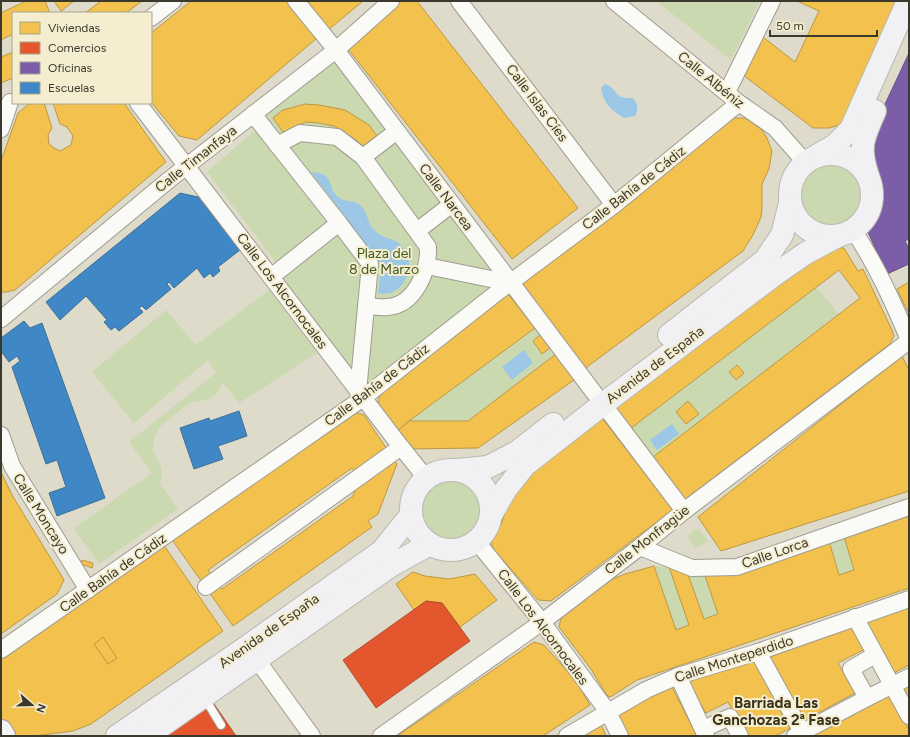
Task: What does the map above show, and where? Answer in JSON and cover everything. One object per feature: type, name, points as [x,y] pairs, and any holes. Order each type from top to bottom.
[{"type":"main road","points":[[908,1],[851,129],[835,145],[811,159],[797,170],[792,180],[789,192],[790,203],[795,215],[802,225],[813,232],[825,236],[846,233],[862,222],[869,212],[872,200],[872,188],[862,159],[864,136],[909,36]]},
{"type":"main road","points":[[811,159],[828,153],[840,154],[851,158],[861,166],[868,176]]},
{"type":"main road","name":"Avenida de España","points":[[491,515],[506,489],[526,465],[599,399],[765,260],[782,235],[790,203]]},
{"type":"main road","name":"Avenida de España","points":[[457,470],[488,467],[517,452],[599,399],[806,253],[846,233]]},
{"type":"main road","points":[[446,470],[457,470],[469,474],[479,480],[486,490],[490,502],[491,515],[487,528],[477,542],[464,548],[446,550],[430,544],[417,532],[411,516],[412,502],[417,489],[426,478],[435,473],[446,470]]},
{"type":"main road","name":"Avenida de España","points":[[117,736],[382,551],[411,516]]},
{"type":"main road","name":"Avenida de España","points":[[147,736],[392,565],[430,544]]},
{"type":"street","points":[[152,17],[173,1]]},
{"type":"street","name":"Calle Narcea","points":[[296,1],[336,50],[684,511]]},
{"type":"street","name":"Calle Timanfaya","points":[[1,319],[187,166],[336,50],[391,1]]},
{"type":"street","name":"Calle Islas Cíes","points":[[459,1],[614,205]]},
{"type":"street","name":"Calle Albéniz","points":[[614,1],[739,103],[775,128],[811,159]]},
{"type":"street","points":[[727,92],[772,1]]},
{"type":"street","points":[[1,129],[8,102]]},
{"type":"street","name":"Calle Bahía de Cádiz","points":[[1,650],[88,590],[361,395],[614,205],[739,103]]},
{"type":"street","name":"Calle Los Alcornocales","points":[[139,104],[401,448],[426,478]]},
{"type":"street","points":[[253,114],[370,264],[361,395]]},
{"type":"street","points":[[363,157],[397,131]]},
{"type":"street","points":[[277,145],[300,132],[338,137],[363,157],[428,247],[427,266],[423,277],[410,296],[400,304],[389,308],[366,306]]},
{"type":"street","points":[[417,231],[452,204]]},
{"type":"street","points":[[271,277],[339,223]]},
{"type":"street","points":[[846,233],[868,252],[899,316],[909,341]]},
{"type":"street","points":[[427,266],[510,282]]},
{"type":"street","name":"Calle Monfragüe","points":[[381,736],[542,622],[684,511],[909,341]]},
{"type":"street","name":"Calle Moncayo","points":[[1,435],[12,466],[88,590]]},
{"type":"street","points":[[206,587],[401,448]]},
{"type":"street","name":"Calle Lorca","points":[[640,546],[692,568],[737,567],[909,507]]},
{"type":"street","name":"Calle Los Alcornocales","points":[[477,542],[542,622],[608,712],[620,736]]},
{"type":"street","name":"Calle Monteperdido","points":[[567,736],[646,690],[678,676],[758,652],[909,599]]},
{"type":"street","points":[[855,617],[909,716]]},
{"type":"street","points":[[758,652],[799,734],[909,677]]},
{"type":"street","points":[[867,698],[851,670],[875,655]]},
{"type":"street","points":[[257,660],[312,736]]},
{"type":"street","points":[[678,676],[705,733],[730,717],[740,736]]},
{"type":"street","points":[[1,731],[4,736]]},
{"type":"lane","points":[[204,697],[221,726]]},
{"type":"green space","points":[[656,1],[760,1],[731,60]]},
{"type":"green space","name":"Plaza del 8 de Marzo","points":[[336,50],[510,283],[358,392],[271,277],[281,269],[207,172],[261,125],[253,114]]},
{"type":"green space","points":[[823,165],[835,165],[852,174],[859,185],[861,197],[859,209],[852,220],[835,229],[823,229],[811,224],[802,215],[797,203],[797,191],[802,179],[811,170]]},
{"type":"green space","points":[[816,287],[839,314],[653,457],[630,429]]},
{"type":"green space","points":[[269,290],[317,353],[239,403],[223,383],[216,394],[211,398],[189,403],[160,427],[154,437],[153,451],[161,467],[162,476],[160,484],[178,509],[99,564],[74,528],[152,473],[129,442],[216,373],[208,360],[134,423],[92,372],[166,310],[196,345]]},
{"type":"green space","points":[[535,328],[556,354],[468,421],[409,421]]},
{"type":"green space","points":[[445,479],[457,479],[474,488],[481,499],[483,511],[481,523],[474,534],[457,543],[445,543],[433,538],[424,529],[419,517],[419,505],[424,493],[433,484]]},
{"type":"green space","points":[[698,528],[708,541],[696,549],[687,536]]},
{"type":"green space","points":[[843,533],[854,570],[839,575],[828,538]]},
{"type":"green space","points":[[654,566],[669,567],[689,625],[676,630]]},
{"type":"green space","points":[[686,569],[704,573],[718,614],[704,619]]},
{"type":"water","points":[[605,84],[612,88],[621,97],[633,98],[637,104],[637,112],[635,116],[624,118],[609,106],[604,98],[601,88]]},
{"type":"water","points":[[311,172],[319,173],[325,176],[330,182],[333,190],[340,198],[357,203],[362,207],[371,226],[378,234],[401,245],[408,257],[409,271],[407,277],[399,288],[389,293],[378,293],[381,264]]},
{"type":"water","points":[[524,350],[533,363],[512,380],[502,367]]},
{"type":"water","points":[[672,424],[679,434],[657,450],[650,440]]},
{"type":"building: Viviendas","points":[[26,1],[45,1],[50,12],[12,12],[12,34],[1,40],[1,13]]},
{"type":"building: Viviendas","points":[[54,1],[74,1],[61,11]]},
{"type":"building: Viviendas","points":[[101,1],[142,1],[127,12],[86,12]]},
{"type":"building: Viviendas","points":[[191,1],[287,1],[317,38],[197,140],[179,136],[152,103],[152,32]]},
{"type":"building: Viviendas","points":[[304,1],[363,1],[327,31]]},
{"type":"building: Viviendas","points":[[402,1],[417,1],[578,208],[512,259],[345,45]]},
{"type":"building: Viviendas","points":[[797,1],[898,1],[843,124],[829,128],[813,128],[743,75],[763,37],[795,62],[819,11]]},
{"type":"building: Viviendas","points":[[12,52],[12,78],[1,83],[1,57]]},
{"type":"building: Viviendas","points":[[29,104],[44,104],[52,128],[48,135],[49,144],[60,151],[71,145],[73,136],[67,127],[60,124],[53,104],[125,104],[166,162],[15,290],[1,292],[1,161],[18,113]]},
{"type":"building: Viviendas","points":[[305,104],[345,110],[369,125],[377,136],[363,146],[334,126],[306,122],[283,132],[273,118],[283,110]]},
{"type":"building: Viviendas","points":[[730,118],[745,118],[762,130],[772,151],[769,169],[762,184],[761,217],[753,235],[743,251],[583,370],[518,283]]},
{"type":"building: Viviendas","points":[[825,247],[844,248],[858,271],[863,269],[892,330],[894,336],[890,344],[684,500],[653,457],[860,298],[839,270],[630,429],[613,409]]},
{"type":"building: Viviendas","points":[[909,282],[909,314],[897,289]]},
{"type":"building: Viviendas","points":[[508,294],[535,328],[409,421],[398,431],[378,405],[380,392]]},
{"type":"building: Viviendas","points":[[540,335],[550,348],[542,354],[533,341]]},
{"type":"building: Viviendas","points":[[556,354],[574,380],[478,448],[405,449],[394,434],[409,421],[468,421]]},
{"type":"building: Viviendas","points":[[902,356],[909,370],[909,491],[721,551],[698,517]]},
{"type":"building: Viviendas","points":[[737,365],[744,373],[736,380],[729,372]]},
{"type":"building: Viviendas","points":[[688,401],[699,414],[686,424],[676,412]]},
{"type":"building: Viviendas","points":[[346,410],[364,415],[397,464],[378,514],[368,521],[372,527],[233,626],[168,534]],"holes":[[[352,468],[359,477],[353,496],[222,589],[208,570]]]},
{"type":"building: Viviendas","points":[[602,418],[673,510],[551,601],[538,600],[494,550],[492,540],[502,522],[513,486]]},
{"type":"building: Viviendas","points":[[1,472],[12,495],[64,580],[57,594],[1,634]]},
{"type":"building: Viviendas","points":[[909,510],[909,588],[637,680],[612,696],[609,697],[606,694],[591,669],[559,627],[561,618],[608,581],[625,574],[654,566],[676,630],[689,625],[669,567],[686,569],[704,619],[718,614],[704,573],[828,538],[839,575],[854,570],[843,533]]},
{"type":"building: Viviendas","points":[[161,541],[223,631],[91,724],[73,731],[34,736],[11,736],[1,731],[1,650]]},
{"type":"building: Viviendas","points":[[82,560],[93,563],[92,568],[81,564]]},
{"type":"building: Viviendas","points":[[413,572],[425,576],[449,579],[475,574],[497,600],[460,627],[442,603],[426,601],[414,610],[396,584]]},
{"type":"building: Viviendas","points":[[909,603],[909,665],[892,674],[862,621]]},
{"type":"building: Viviendas","points":[[850,623],[865,649],[838,663],[855,693],[803,721],[765,655]]},
{"type":"building: Viviendas","points":[[103,637],[117,658],[108,664],[94,644]]},
{"type":"building: Viviendas","points":[[534,642],[544,645],[576,681],[590,705],[543,736],[397,736]]},
{"type":"building: Viviendas","points":[[752,657],[791,728],[775,736],[747,736],[728,702],[706,713],[687,682]]},
{"type":"building: Viviendas","points":[[909,682],[909,707],[898,688]]},
{"type":"building: Viviendas","points":[[671,685],[697,736],[627,736],[615,716]]},
{"type":"building: Viviendas","points":[[888,692],[909,730],[909,736],[805,736]]},
{"type":"building: Viviendas","points":[[600,722],[606,736],[576,736]]},
{"type":"building: Comercios","points":[[426,601],[442,603],[470,641],[376,708],[343,660]]},
{"type":"building: Comercios","points":[[212,701],[236,736],[163,736]]},
{"type":"building: Oficinas","points":[[909,53],[909,239],[905,241],[909,249],[909,264],[887,274],[866,228],[874,211],[878,195],[874,173],[872,132]]},
{"type":"building: Escuelas","points":[[180,193],[198,197],[240,250],[218,267],[220,271],[213,277],[210,273],[204,278],[197,268],[174,288],[169,282],[167,284],[171,289],[146,310],[142,306],[139,308],[143,312],[119,331],[115,327],[111,330],[104,322],[107,320],[86,296],[60,320],[46,302]]},
{"type":"building: Escuelas","points":[[24,321],[30,328],[42,323],[105,498],[57,516],[49,493],[66,487],[57,460],[46,464],[12,367],[20,361],[17,356],[9,362],[1,351],[1,338]]},
{"type":"building: Escuelas","points":[[239,411],[247,436],[218,446],[223,459],[194,469],[180,428],[209,418],[210,421]]},
{"type":"district","name":"Barriada Las Ganchozas 2ª Fase","points":[[776,712]]}]
